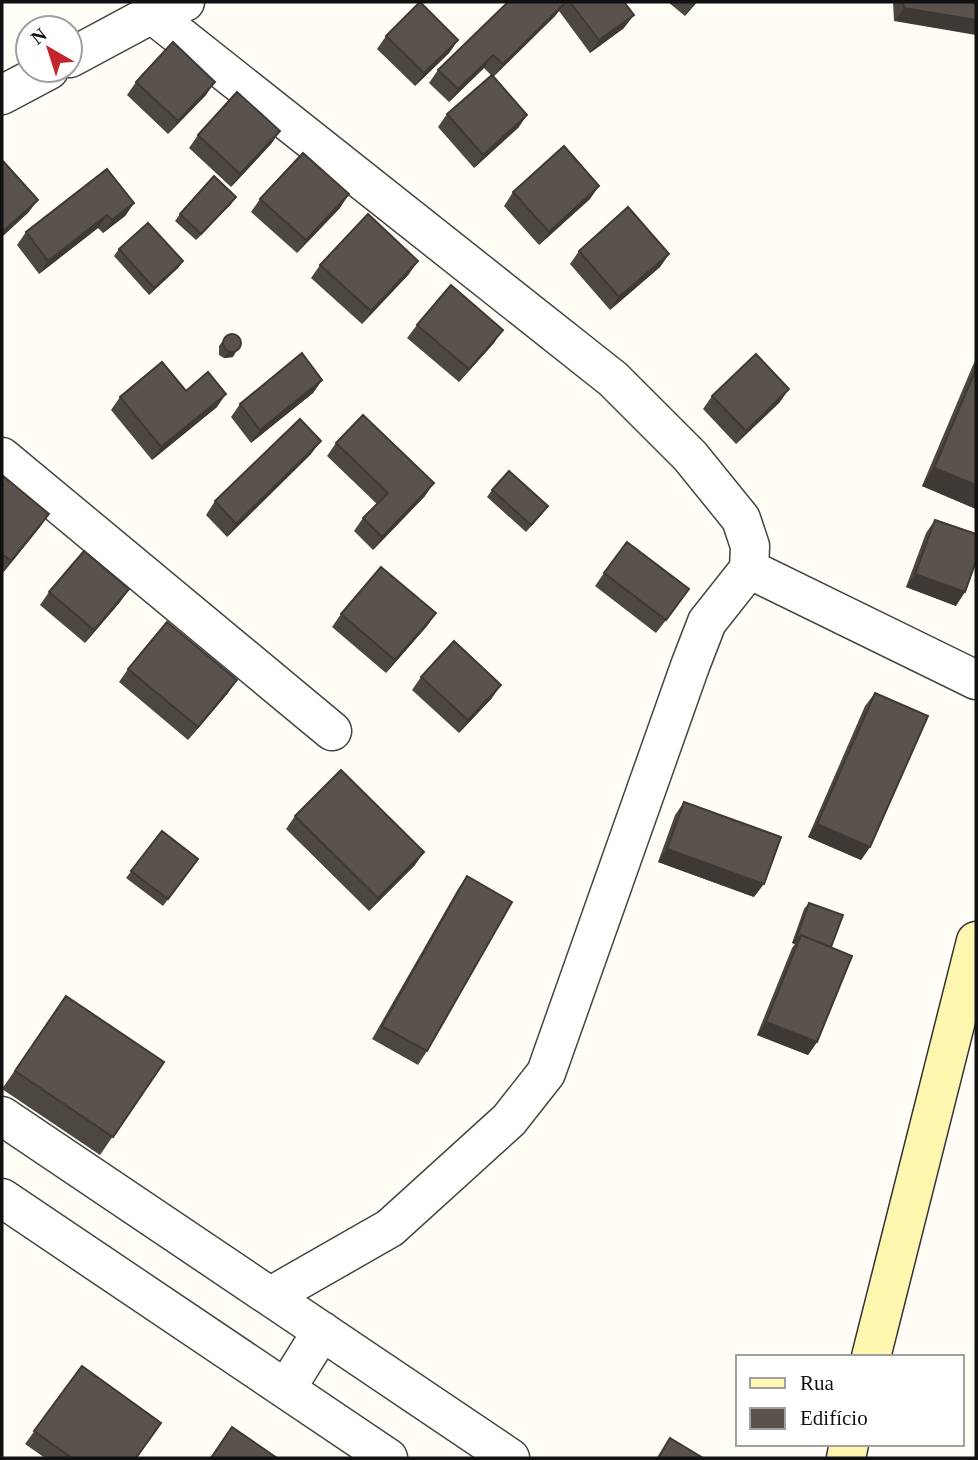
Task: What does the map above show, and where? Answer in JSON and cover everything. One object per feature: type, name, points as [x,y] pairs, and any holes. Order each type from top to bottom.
[{"type":"street","points":[[84,51],[169,8],[613,379],[690,456],[741,519],[750,546],[749,569],[707,622],[546,1073],[509,1120],[390,1228],[271,1296]]},
{"type":"street","points":[[2,95],[23,84]]},
{"type":"street","points":[[2,457],[332,731]]},
{"type":"street","points":[[749,569],[976,680]]},
{"type":"street","points":[[872,1355],[976,941]]},
{"type":"street","points":[[2,1116],[510,1458]]},
{"type":"street","points":[[2,1198],[388,1458]]},
{"type":"street","points":[[286,1389],[322,1331]]},
{"type":"building","points":[[420,2],[458,40],[424,73],[386,36]]},
{"type":"building","points":[[508,2],[565,3],[503,64],[493,55],[458,89],[438,70]]},
{"type":"building","points":[[570,2],[624,2],[634,15],[599,40]]},
{"type":"building","points":[[903,2],[976,2],[976,20],[904,8]]},
{"type":"building","points":[[173,42],[215,82],[178,121],[136,82]]},
{"type":"building","points":[[492,75],[527,115],[483,155],[447,114]]},
{"type":"building","points":[[237,92],[280,131],[240,174],[198,135]]},
{"type":"building","points":[[564,146],[599,186],[549,232],[513,192]]},
{"type":"building","points":[[303,153],[349,194],[306,240],[260,199]]},
{"type":"building","points":[[2,160],[38,200],[2,232]]},
{"type":"building","points":[[107,169],[134,203],[112,220],[107,215],[48,261],[26,232]]},
{"type":"building","points":[[214,176],[236,197],[201,234],[180,214]]},
{"type":"building","points":[[628,207],[669,254],[619,297],[579,251]]},
{"type":"building","points":[[368,214],[418,261],[371,311],[320,265]]},
{"type":"building","points":[[148,223],[183,261],[154,288],[119,249]]},
{"type":"building","points":[[451,285],[503,330],[469,369],[417,325]]},
{"type":"building","points":[[232,334],[238,337],[241,343],[238,349],[232,352],[226,349],[223,343],[226,337]]},
{"type":"building","points":[[302,353],[322,380],[260,430],[240,404]]},
{"type":"building","points":[[756,354],[789,389],[746,431],[712,396]]},
{"type":"building","points":[[162,362],[186,391],[208,372],[226,394],[161,447],[120,397]]},
{"type":"building","points":[[976,369],[976,485],[934,468]]},
{"type":"building","points":[[363,415],[434,483],[382,537],[363,518],[388,493],[336,443]]},
{"type":"building","points":[[300,419],[321,441],[236,524],[215,501]]},
{"type":"building","points":[[509,471],[548,506],[531,525],[492,490]]},
{"type":"building","points":[[2,475],[49,514],[11,561],[2,554]]},
{"type":"building","points":[[935,520],[976,534],[976,561],[965,592],[915,574]]},
{"type":"building","points":[[627,542],[689,589],[666,620],[604,573]]},
{"type":"building","points":[[84,551],[129,589],[94,630],[49,592]]},
{"type":"building","points":[[381,567],[436,613],[395,660],[341,614]]},
{"type":"building","points":[[167,622],[237,680],[198,727],[128,669]]},
{"type":"building","points":[[454,641],[501,685],[468,720],[421,677]]},
{"type":"building","points":[[875,693],[928,716],[870,847],[817,824]]},
{"type":"building","points":[[341,770],[424,852],[378,898],[295,816]]},
{"type":"building","points":[[684,802],[781,837],[764,884],[667,849]]},
{"type":"building","points":[[162,831],[198,859],[168,899],[131,871]]},
{"type":"building","points":[[467,876],[512,902],[427,1051],[382,1026]]},
{"type":"building","points":[[809,903],[843,915],[831,947],[801,935],[800,938],[797,936]]},
{"type":"building","points":[[801,935],[852,956],[817,1042],[766,1022]]},
{"type":"building","points":[[66,996],[164,1062],[113,1137],[15,1071]]},
{"type":"building","points":[[82,1366],[161,1423],[136,1458],[72,1458],[34,1431]]},
{"type":"building","points":[[232,1427],[277,1458],[211,1458]]},
{"type":"building","points":[[670,1438],[703,1458],[658,1458]]}]
